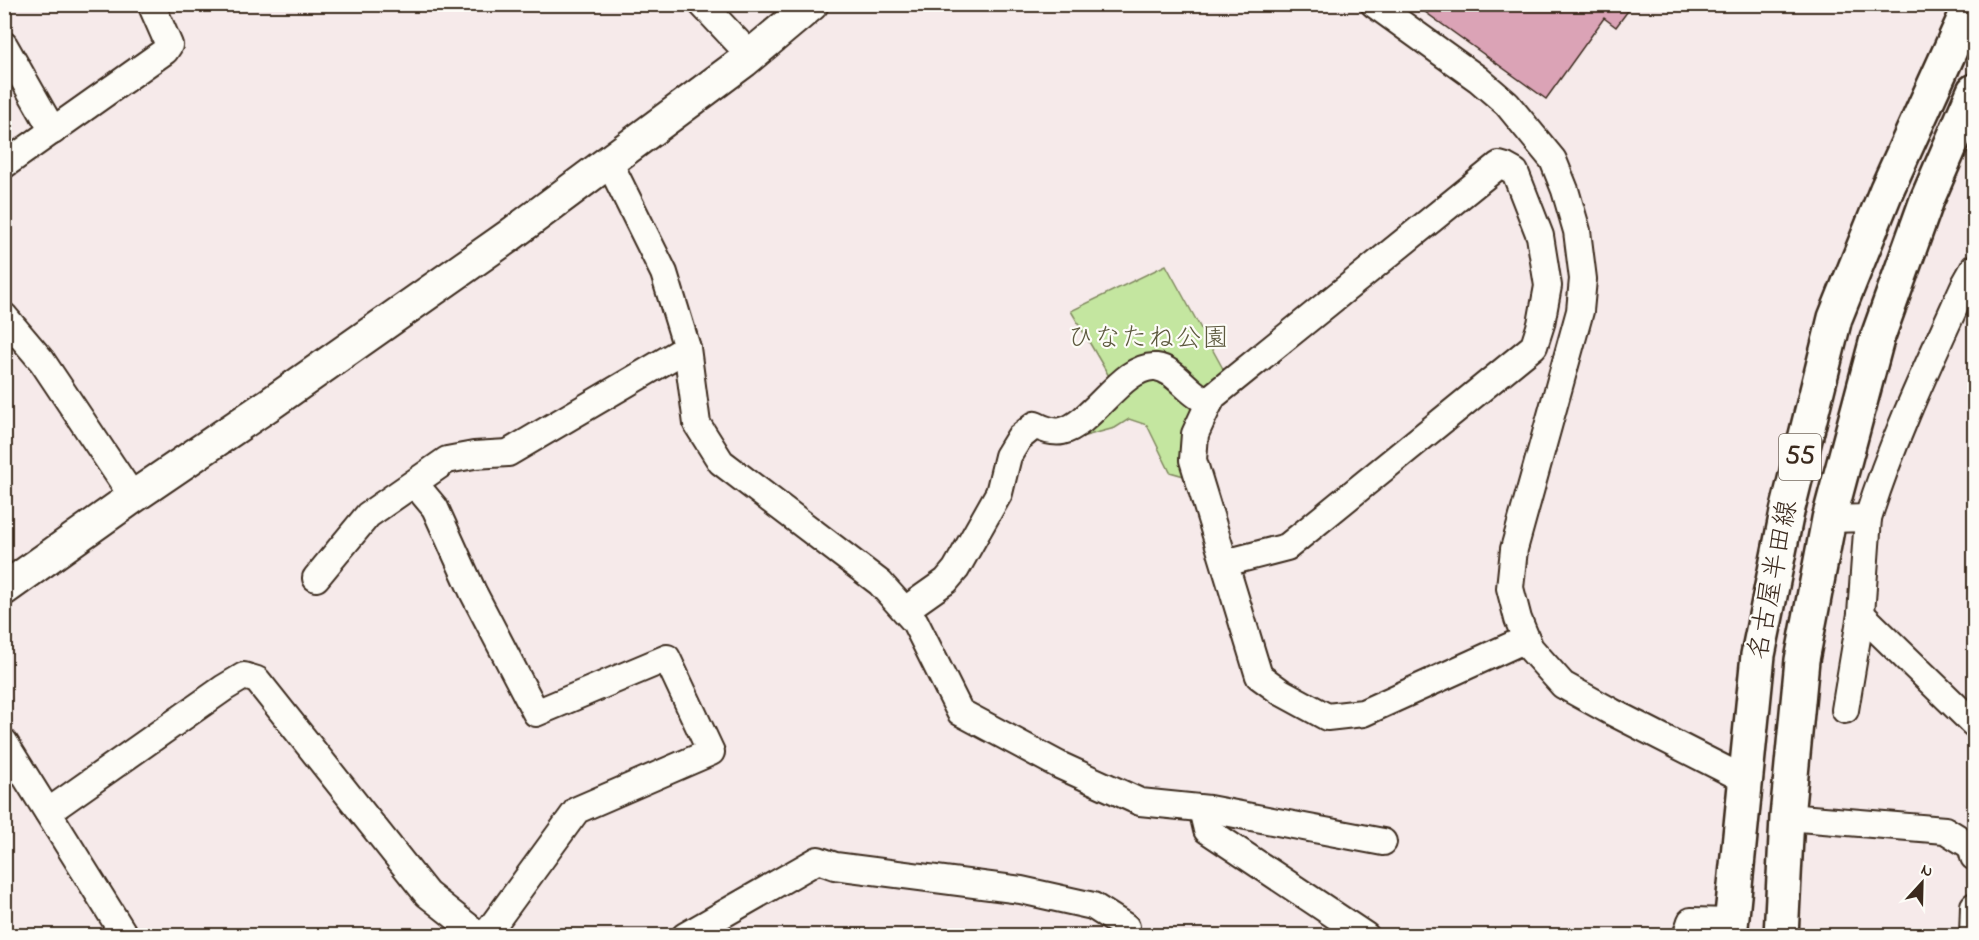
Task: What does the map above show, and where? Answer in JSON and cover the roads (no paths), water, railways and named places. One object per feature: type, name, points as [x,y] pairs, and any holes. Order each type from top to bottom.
[{"type":"main road","name":"名古屋半田線","points":[[1730,929],[1758,655],[1786,512],[1835,318],[1887,189],[1971,4]]},
{"type":"main road","name":"名古屋半田線","points":[[1781,936],[1787,817],[1802,660],[1829,519],[1877,339],[1928,200],[1974,91]]},
{"type":"street","points":[[4,165],[165,51],[169,45],[152,4]]},
{"type":"street","points":[[702,4],[750,56]]},
{"type":"street","points":[[4,590],[133,497],[509,236],[750,56],[812,4]]},
{"type":"street","points":[[1374,4],[1478,78],[1507,104],[1552,160],[1565,190],[1577,231],[1582,279],[1580,311],[1514,549],[1510,588],[1518,619],[1530,648],[1563,685],[1744,779]]},
{"type":"street","points":[[4,45],[53,131]]},
{"type":"street","points":[[609,162],[664,273],[687,348],[697,424],[721,462],[880,583],[915,622],[960,712],[1059,765],[1140,802],[1202,809],[1383,842]]},
{"type":"street","points":[[1225,563],[1287,547],[1534,346],[1541,324],[1548,286],[1540,236],[1515,172],[1499,165],[1212,397],[1195,435],[1193,460],[1259,676],[1281,692],[1328,717],[1363,713],[1526,639]]},
{"type":"street","points":[[1845,710],[1861,614],[1868,518],[1883,470],[1913,399],[1974,268]]},
{"type":"street","points":[[4,316],[42,361],[133,497]]},
{"type":"street","points":[[316,578],[368,515],[447,460],[474,455],[508,453],[687,348]]},
{"type":"street","points":[[905,610],[946,580],[956,569],[999,493],[1008,456],[1019,438],[1035,425],[1050,431],[1061,431],[1072,427],[1129,377],[1144,369],[1156,367],[1172,373],[1197,395],[1210,402]]},
{"type":"street","points":[[415,484],[435,508],[473,592],[536,713],[667,658],[711,752],[577,810],[485,936]]},
{"type":"street","points":[[1829,519],[1868,518]]},
{"type":"street","points":[[1861,614],[1974,724]]},
{"type":"street","points":[[48,812],[244,676],[257,680],[427,894],[480,936]]},
{"type":"street","points":[[4,742],[125,936]]},
{"type":"street","points":[[1202,809],[1206,830],[1366,936]]},
{"type":"street","points":[[1787,817],[1945,830],[1971,846],[1974,857]]},
{"type":"street","points":[[685,936],[818,860],[835,866],[1021,890],[1093,906],[1126,927],[1122,936]]},
{"type":"street","points":[[1973,936],[1974,906]]},
{"type":"street","points":[[1686,936],[1691,921],[1730,929]]},
{"type":"park label","name":"ひなたね公園","points":[[1148,339]]}]
